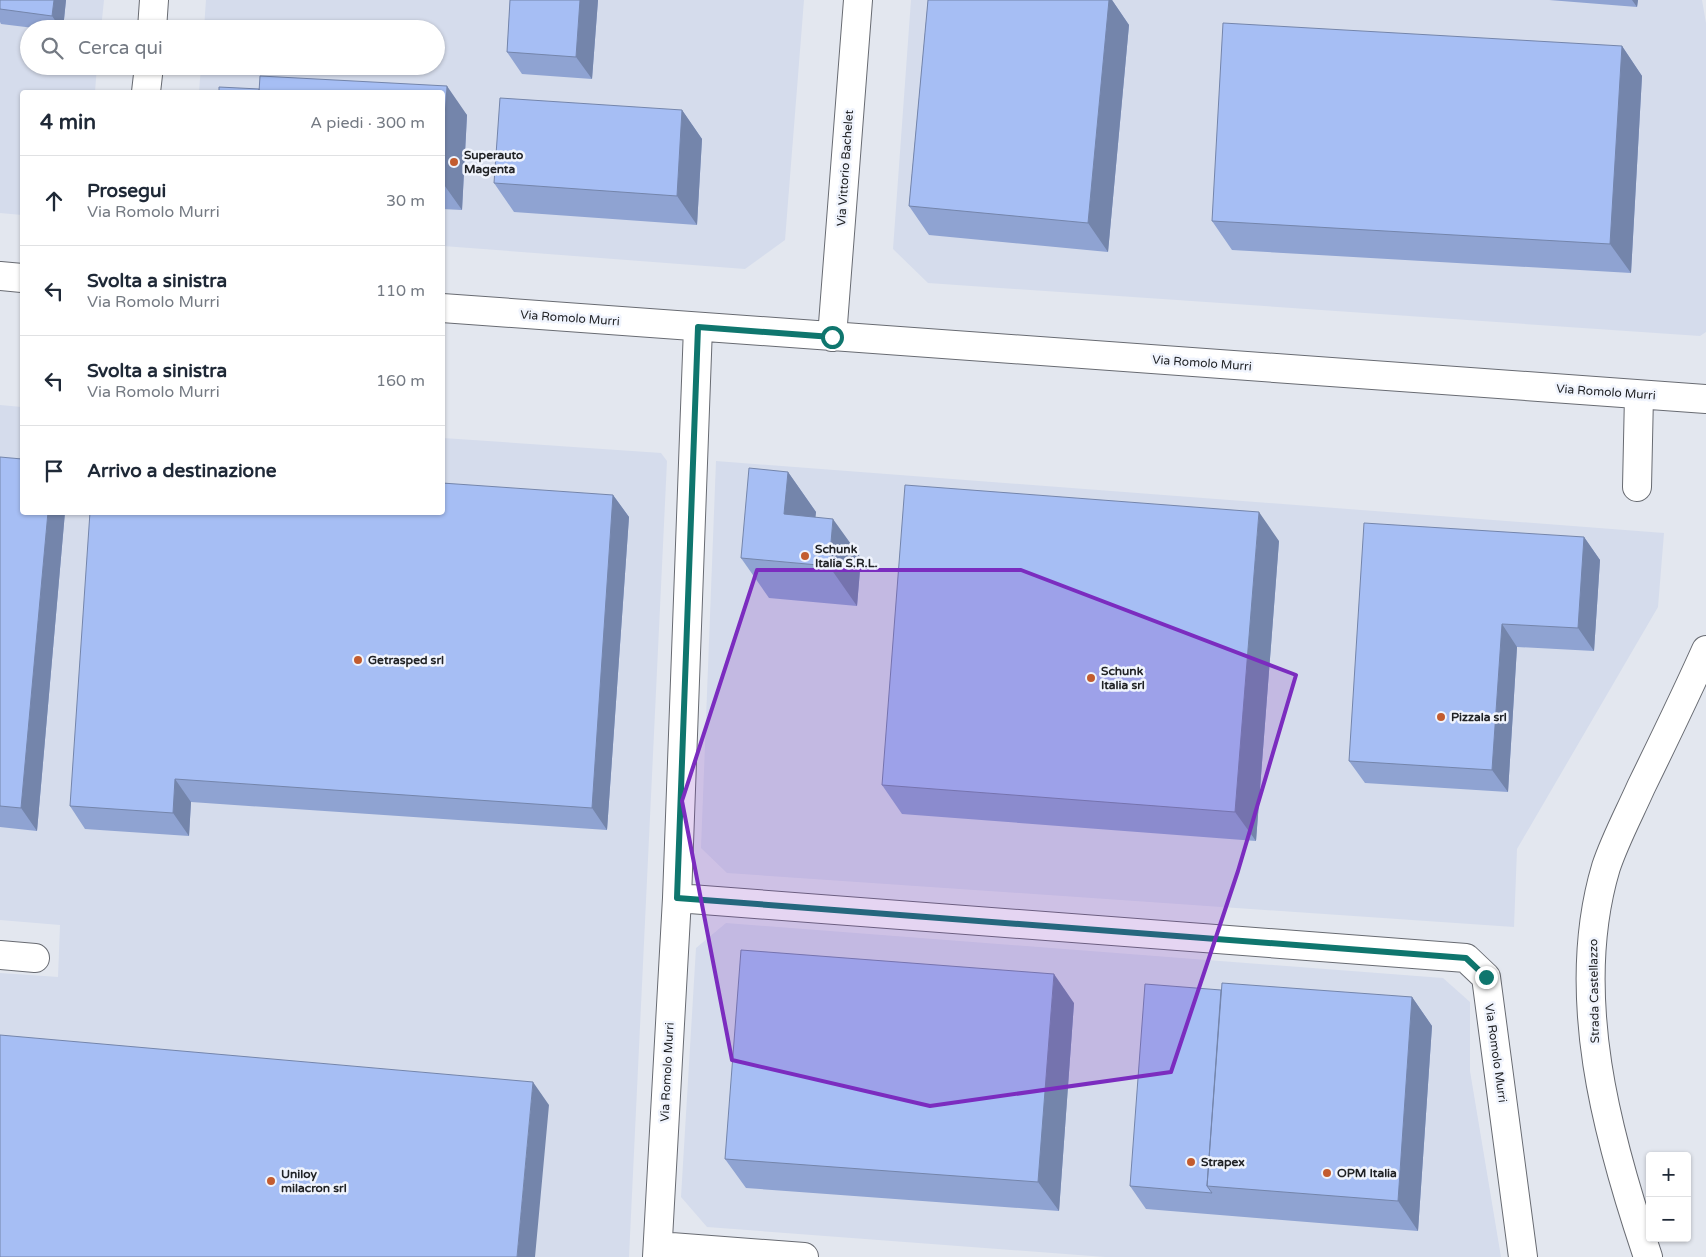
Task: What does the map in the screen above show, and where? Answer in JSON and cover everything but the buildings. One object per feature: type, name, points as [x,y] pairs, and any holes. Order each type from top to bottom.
[{"type":"street","points":[[153,20],[154,0]]},
{"type":"street","name":"Via Vittorio Bachelet","points":[[832,337],[858,0]]},
{"type":"street","points":[[146,90],[148,75]]},
{"type":"street","points":[[0,276],[20,278]]},
{"type":"street","name":"Via Romolo Murri","points":[[445,308],[1706,400]]},
{"type":"street","name":"Via Romolo Murri","points":[[698,327],[677,898],[658,1251],[804,1257]]},
{"type":"street","points":[[1638,487],[1639,395]]},
{"type":"street","name":"Strada Castellazzo","points":[[1648,1257],[1628,1200],[1602,1094],[1594,1040],[1592,941],[1599,896],[1617,838],[1706,650]]},
{"type":"street","name":"Via Romolo Murri","points":[[677,898],[1466,958],[1486,977],[1524,1257]]},
{"type":"street","points":[[0,955],[35,958]]},
{"type":"highlighted area","points":[[757,570],[1021,570],[1296,675],[1238,871],[1171,1072],[930,1106],[732,1060],[682,801]]},
{"type":"shaded area","points":[[0,0],[104,0],[102,20],[20,20],[20,75],[96,75],[95,90],[20,90],[20,215],[0,213]]},
{"type":"shaded area","points":[[206,0],[804,0],[785,240],[745,269],[445,246],[445,90],[199,90],[200,75],[445,75],[445,20],[205,20]]},
{"type":"shaded area","points":[[911,0],[1702,0],[1706,23],[1706,332],[1700,336],[928,283],[893,249]]},
{"type":"shaded area","points":[[0,405],[20,407],[20,515],[445,515],[445,438],[661,453],[667,461],[629,1257],[0,1257],[0,973],[58,977],[60,925],[0,920]]},
{"type":"shaded area","points":[[716,461],[1664,533],[1658,607],[1517,849],[1514,927],[727,873],[701,848]]},
{"type":"shaded area","points":[[726,923],[1443,978],[1470,1002],[1470,1071],[1501,1257],[1105,1257],[707,1227],[681,1197],[696,948]]},
{"type":"place","name":"Superauto Magenta","points":[[454,162]]},
{"type":"place","name":"Schunk Italia S.R.L.","points":[[805,556]]},
{"type":"place","name":"Getrasped srl","points":[[358,660]]},
{"type":"place","name":"Schunk Italia srl","points":[[1091,678]]},
{"type":"place","name":"Pizzala srl","points":[[1441,717]]},
{"type":"place","name":"Strapex","points":[[1191,1162]]},
{"type":"place","name":"OPM Italia","points":[[1327,1173]]},
{"type":"place","name":"Uniloy milacron srl","points":[[271,1181]]},
{"type":"route","points":[[832,337],[698,327],[677,898],[1466,958],[1486,977]]}]
